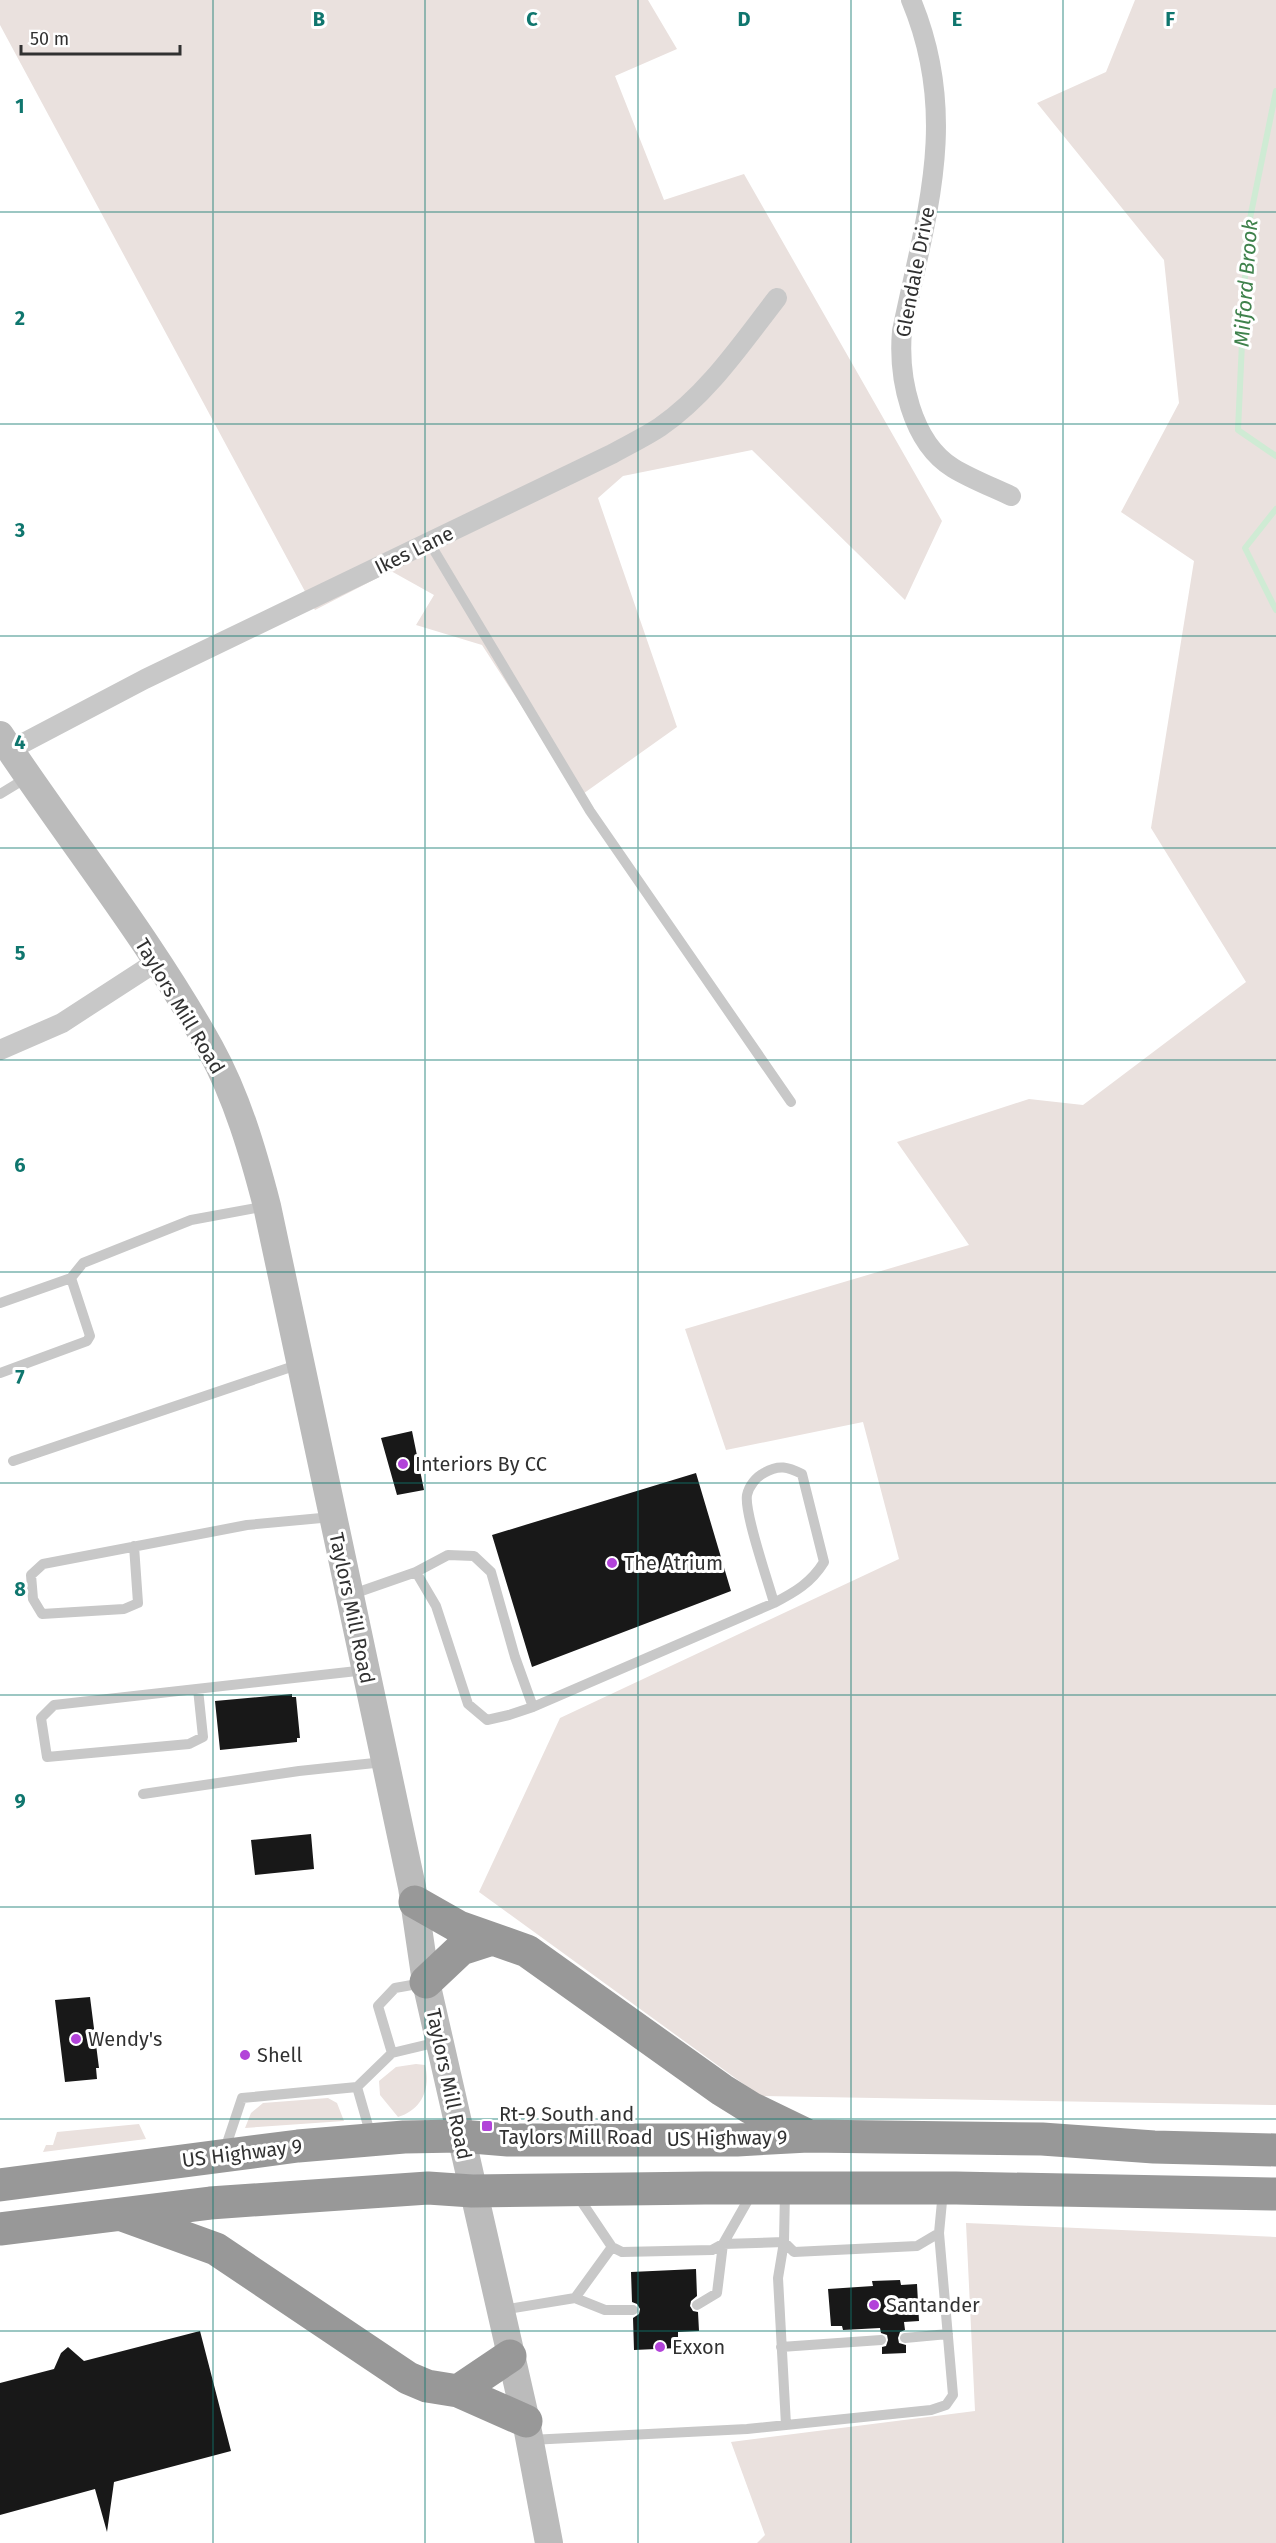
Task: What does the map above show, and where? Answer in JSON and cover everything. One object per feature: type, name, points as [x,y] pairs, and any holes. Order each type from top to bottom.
[{"type":"highway","points":[[415,1902],[459,1927],[527,1951],[722,2090],[751,2108],[808,2136]]},
{"type":"highway","points":[[426,1982],[461,1949],[492,1939]]},
{"type":"highway","name":"US Highway 9","points":[[0,2185],[223,2155],[373,2139],[460,2136],[508,2140],[737,2140],[808,2136],[1042,2139],[1154,2147],[1276,2150]]},
{"type":"highway","points":[[0,2229],[220,2202],[428,2188],[472,2191],[943,2188],[1276,2194]]},
{"type":"highway","points":[[118,2213],[216,2249],[408,2378],[427,2386],[458,2391],[528,2431]]},
{"type":"highway","points":[[458,2391],[510,2356]]},
{"type":"street","name":"Glendale Drive","points":[[911,0],[931,59],[938,130],[934,172],[902,331],[903,381],[916,421],[933,449],[952,467],[1011,496]]},
{"type":"street","name":"Ikes Lane","points":[[5,742],[145,679],[612,454],[661,426],[686,406],[720,371],[777,298]]},
{"type":"street","name":"Taylors Mill Road","points":[[5,742],[69,832],[156,962],[210,1049],[250,1141],[267,1206],[415,1902],[426,1982],[528,2431],[549,2543]]},
{"type":"street","points":[[0,1050],[62,1023],[156,962]]},
{"type":"lane","points":[[429,542],[590,811],[791,1102]]},
{"type":"lane","points":[[0,794],[28,777]]},
{"type":"lane","points":[[0,1303],[71,1278],[83,1263],[191,1220],[267,1206]]},
{"type":"lane","points":[[0,1373],[87,1341],[90,1336],[71,1278]]},
{"type":"lane","points":[[12,1461],[300,1364]]},
{"type":"lane","points":[[416,1572],[436,1606],[468,1704],[487,1720],[533,1707],[774,1603],[802,1588],[815,1577],[824,1562],[802,1474],[786,1466],[773,1467],[759,1475],[750,1487],[747,1496],[748,1512],[774,1603]]},
{"type":"lane","points":[[134,1546],[138,1603],[124,1609],[42,1614],[33,1599],[30,1575],[43,1564],[134,1546],[247,1525],[333,1517]]},
{"type":"lane","points":[[350,1595],[416,1572],[448,1555],[474,1556],[491,1572],[514,1657],[533,1707]]},
{"type":"lane","points":[[198,1689],[202,1737],[189,1744],[47,1757],[41,1718],[54,1705],[366,1670]]},
{"type":"lane","points":[[143,1794],[299,1771],[385,1762]]},
{"type":"lane","points":[[392,2054],[378,2006],[395,1988],[426,1982]]},
{"type":"lane","points":[[223,2155],[242,2098],[357,2087],[392,2054],[439,2042]]},
{"type":"lane","points":[[357,2087],[373,2139]]},
{"type":"lane","points":[[770,2188],[784,2242],[778,2278],[786,2425]]},
{"type":"lane","points":[[573,2190],[612,2247],[622,2252],[712,2250],[723,2244],[770,2188]]},
{"type":"lane","points":[[528,2431],[786,2425],[931,2410],[946,2404],[953,2395],[939,2233],[943,2188]]},
{"type":"lane","points":[[723,2244],[784,2242],[794,2252],[917,2246],[939,2233]]},
{"type":"lane","points":[[698,2305],[717,2293],[723,2244]]},
{"type":"lane","points":[[575,2298],[612,2247]]},
{"type":"lane","points":[[500,2311],[575,2298],[605,2310],[633,2310]]},
{"type":"lane","points":[[905,2338],[948,2334]]},
{"type":"lane","points":[[781,2347],[881,2340]]},
{"type":"shaded area","points":[[0,0],[648,0],[677,49],[615,76],[664,200],[744,174],[942,521],[905,600],[752,450],[623,476],[598,498],[677,727],[580,796],[482,645],[416,625],[434,595],[391,571],[315,610],[0,25]]},
{"type":"shaded area","points":[[1135,0],[1276,0],[1276,2105],[760,2096],[479,1892],[560,1718],[899,1559],[863,1422],[726,1450],[685,1329],[969,1245],[897,1142],[1029,1099],[1083,1105],[1246,982],[1151,828],[1194,561],[1121,512],[1179,403],[1164,260],[1037,103],[1106,72]]},
{"type":"shaded area","points":[[425,2065],[427,2074],[423,2097],[413,2109],[398,2117],[380,2095],[379,2081],[396,2067]]},
{"type":"shaded area","points":[[328,2098],[337,2103],[344,2121],[245,2128],[251,2113],[263,2103]]},
{"type":"shaded area","points":[[139,2124],[146,2139],[43,2152],[46,2145],[53,2145],[57,2132]]},
{"type":"shaded area","points":[[966,2223],[1276,2237],[1276,2543],[757,2543],[765,2535],[731,2442],[975,2411]]},
{"type":"building","name":"Interiors By CC","points":[[412,1431],[424,1490],[397,1495],[381,1438]]},
{"type":"building","name":"The Atrium","points":[[696,1473],[731,1591],[532,1667],[492,1535]]},
{"type":"building","points":[[292,1694],[292,1697],[296,1697],[300,1738],[297,1738],[297,1742],[220,1750],[215,1701]]},
{"type":"building","points":[[311,1834],[314,1869],[255,1875],[251,1840]]},
{"type":"building","name":"Wendy's","points":[[90,1997],[99,2068],[96,2068],[97,2079],[65,2082],[55,2000]]},
{"type":"building","points":[[696,2269],[697,2296],[691,2301],[690,2306],[693,2311],[698,2312],[699,2331],[678,2332],[678,2348],[634,2350],[633,2318],[639,2314],[640,2309],[632,2302],[631,2272]]},
{"type":"building","name":"Santander","points":[[900,2280],[901,2285],[917,2284],[919,2321],[904,2322],[905,2330],[900,2332],[898,2338],[899,2343],[906,2345],[906,2353],[882,2354],[882,2347],[886,2346],[888,2340],[887,2335],[881,2333],[880,2328],[843,2330],[842,2326],[831,2326],[828,2289],[873,2286],[872,2281]]},
{"type":"building","points":[[200,2331],[231,2451],[114,2482],[107,2532],[95,2489],[0,2515],[0,2383],[54,2369],[61,2353],[68,2347],[84,2361]]},
{"type":"waterway","name":"Milford Brook","points":[[1276,91],[1247,233],[1238,430],[1276,456]]},
{"type":"waterway","name":"Milford Brook","points":[[1276,509],[1245,548],[1276,610]]},
{"type":"place","name":"Interiors By CC","points":[[403,1464]]},
{"type":"place","name":"The Atrium","points":[[612,1563]]},
{"type":"place","name":"Wendy's","points":[[76,2039]]},
{"type":"place","name":"Shell","points":[[245,2055]]},
{"type":"place","name":"Rt-9 South and Taylors Mill Road","points":[[487,2126]]},
{"type":"place","name":"Santander","points":[[874,2305]]},
{"type":"place","name":"Exxon","points":[[660,2347]]}]
